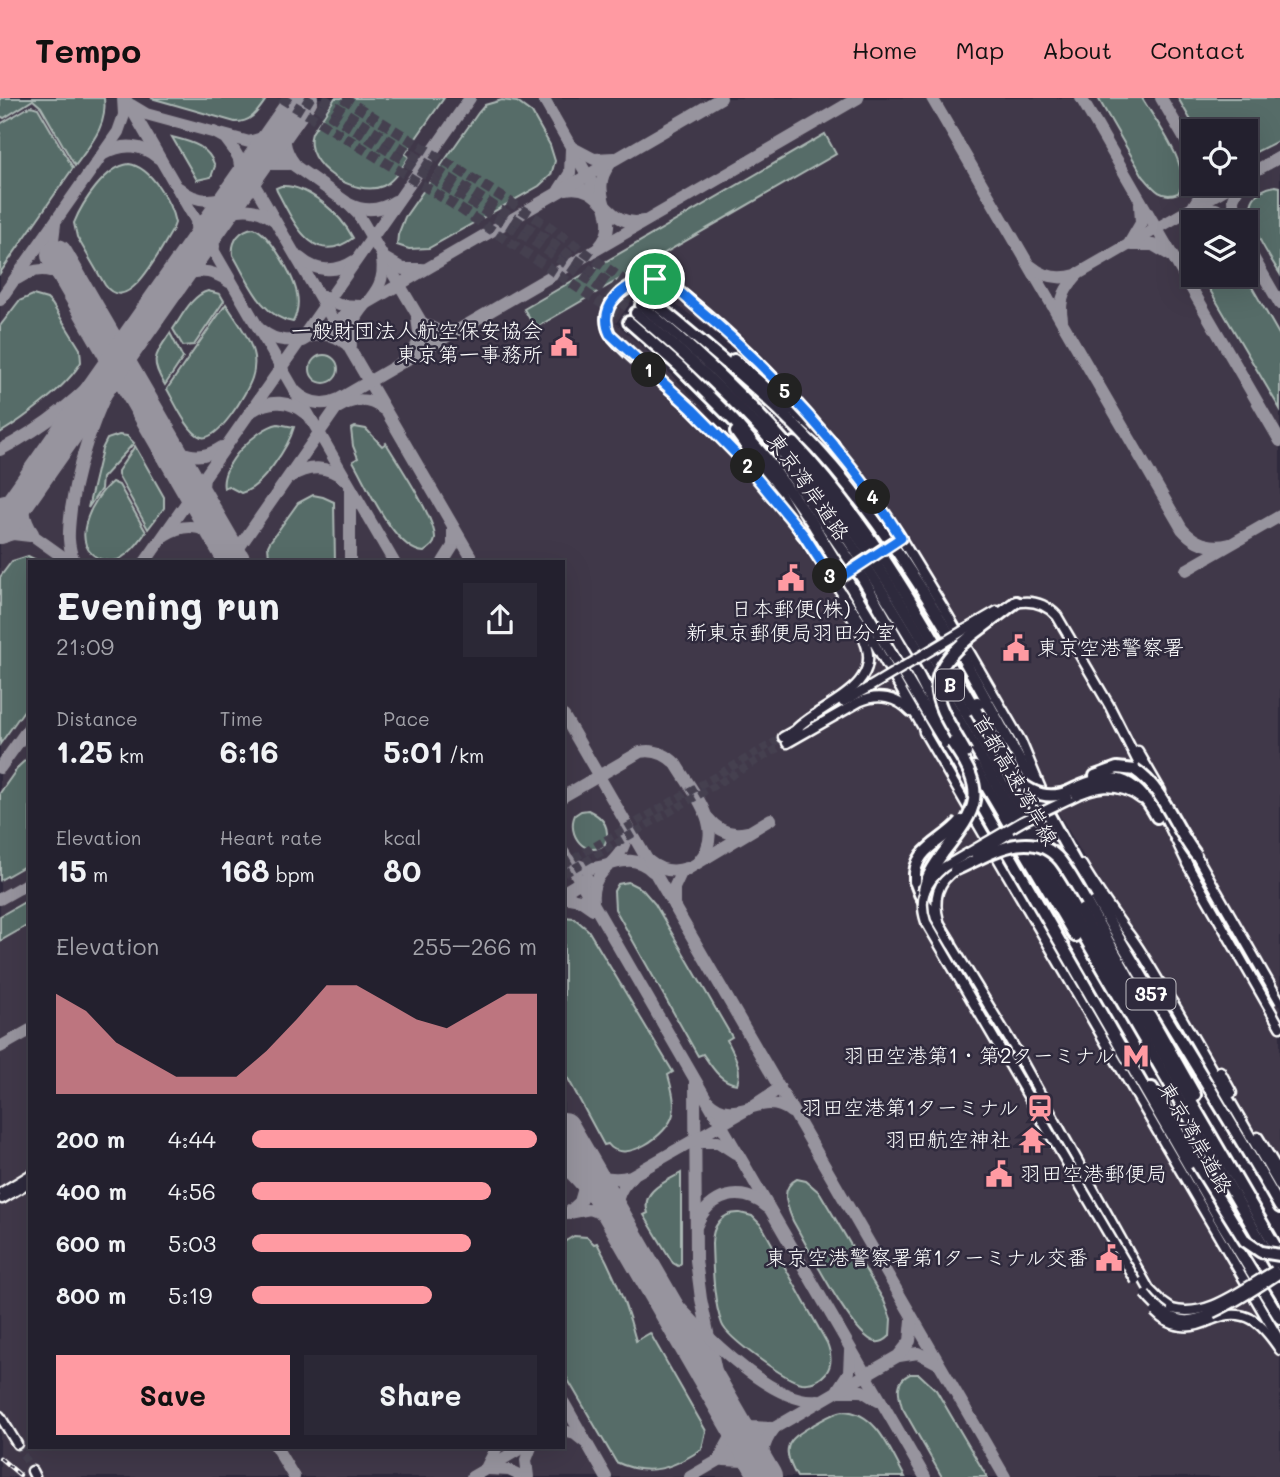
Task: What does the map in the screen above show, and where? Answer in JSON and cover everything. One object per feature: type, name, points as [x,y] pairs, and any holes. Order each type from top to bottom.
[{"type":"highway","name":"東京湾岸道路","points":[[642,308],[679,366],[734,421],[796,498],[953,756],[1209,1201],[1280,1318]]},
{"type":"highway","name":"東京湾岸道路","points":[[642,308],[766,397],[845,481],[911,574],[1001,724],[1068,850],[1156,1003],[1219,1101],[1280,1207]]},
{"type":"highway","points":[[642,308],[668,310],[719,347],[833,445]]},
{"type":"highway","name":"首都高速湾岸線","points":[[642,308],[723,377],[798,458],[876,563],[1280,1254]]},
{"type":"highway","name":"首都高速湾岸線","points":[[642,308],[803,478],[868,569],[1280,1272]]},
{"type":"highway","points":[[679,366],[758,461],[803,534]]},
{"type":"highway","points":[[723,377],[745,392],[818,468],[859,523],[899,581],[1019,783],[1042,795],[1070,795],[1111,769],[1135,771],[1151,784],[1185,842],[1196,855]]},
{"type":"highway","points":[[731,399],[782,462],[868,587],[973,779],[974,804],[968,820],[929,874],[924,891]]},
{"type":"highway","points":[[899,581],[921,608],[988,720],[1029,777]]},
{"type":"highway","points":[[868,587],[885,626],[917,681],[953,756]]},
{"type":"highway","points":[[1016,602],[968,633],[942,664],[937,676],[936,692],[943,712],[1056,906],[1123,1012],[1133,1022]]},
{"type":"highway","points":[[950,943],[920,894],[915,881],[915,868],[920,856],[959,823],[969,807],[968,782],[952,743]]},
{"type":"highway","points":[[1084,784],[1104,778],[1128,782],[1140,790],[1157,817]]},
{"type":"highway","points":[[955,870],[1005,847],[1020,844],[1034,844],[1046,848],[1056,856],[1086,902],[1242,1179],[1256,1213]]},
{"type":"highway","points":[[1104,1017],[1123,1041],[1245,1241],[1261,1251],[1280,1254]]},
{"type":"street","points":[[1280,1186],[1175,1006],[1084,869],[1043,793],[1021,741],[874,498],[808,414],[709,317],[668,284],[655,279],[641,282],[616,297],[609,306],[606,323],[614,340],[675,393],[726,443],[803,534],[837,580],[1280,1342]]},
{"type":"street","points":[[899,540],[837,580],[835,590],[866,644],[867,667],[855,688],[806,720],[785,740],[871,697],[889,698],[906,706],[926,733]]},
{"type":"street","points":[[1016,602],[1040,604],[1058,616],[1133,742],[1280,1002]]},
{"type":"street","points":[[796,729],[968,633]]},
{"type":"street","points":[[1109,705],[1189,867]]},
{"type":"street","points":[[1280,1027],[1189,867],[1157,817],[1135,794],[1120,788],[1101,786],[1070,795],[944,867],[933,876],[924,891],[922,909],[926,922],[1157,1314],[1174,1326],[1194,1327],[1231,1314],[1248,1317],[1268,1332],[1280,1350]]},
{"type":"street","points":[[1070,795],[955,870],[940,886],[935,904],[950,943],[1018,1054],[1149,1289],[1161,1302],[1172,1309],[1193,1312],[1206,1309],[1280,1272]]},
{"type":"street","points":[[1220,1071],[1280,1173]]},
{"type":"street","points":[[2,1195],[28,1176]]},
{"type":"street","points":[[2,1195],[28,1183]]},
{"type":"street","points":[[1145,1294],[1164,1314],[1178,1320],[1191,1321],[1210,1315],[1280,1272]]},
{"type":"street","points":[[0,1416],[17,1444]]},
{"type":"shaded area","points":[[0,98],[1280,98],[1280,1196],[949,624],[874,507],[836,457],[734,363],[739,355],[704,324],[670,301],[666,305],[642,287],[616,323],[655,358],[713,418],[802,524],[835,572],[889,657],[1280,1334],[1280,1477],[0,1477]]},
{"type":"green space","points":[[0,98],[104,98],[105,108],[97,135],[75,166],[41,107],[33,100],[4,118],[0,116]]},
{"type":"green space","points":[[151,98],[267,98],[250,118],[235,122]]},
{"type":"green space","points":[[335,98],[444,98],[405,154],[409,157],[398,173],[387,184],[372,188],[346,183],[333,176],[315,156],[311,145],[312,133]]},
{"type":"green space","points":[[1098,98],[1142,98],[1163,131],[1181,172],[1178,193],[1162,194],[1143,176]]},
{"type":"green space","points":[[1178,98],[1280,98],[1280,140],[1258,151],[1258,119],[1190,119]]},
{"type":"green space","points":[[502,100],[517,102],[532,113],[550,145],[555,161],[551,175],[539,186],[429,248],[409,249],[397,245],[405,217],[478,113],[485,105]]},
{"type":"green space","points":[[31,106],[38,108],[73,168],[0,273],[0,124]]},
{"type":"green space","points":[[825,134],[836,154],[535,328],[524,309]]},
{"type":"green space","points":[[172,137],[198,146],[208,153],[215,166],[211,177],[197,180]]},
{"type":"green space","points":[[129,164],[152,178],[169,205],[175,223],[143,277],[124,293],[114,293],[105,285],[77,237],[74,223],[89,196],[104,178],[120,166]]},
{"type":"green space","points":[[281,186],[302,190],[323,203],[353,238],[339,246],[326,248],[315,244],[297,227],[276,188]]},
{"type":"green space","points":[[1275,186],[1280,187],[1280,274],[1258,235],[1258,210],[1251,210],[1253,201],[1260,192]]},
{"type":"green space","points":[[254,228],[274,247],[291,277],[298,301],[293,322],[282,319],[264,305],[233,255],[233,245],[238,237]]},
{"type":"green space","points":[[1208,287],[1252,287],[1280,336],[1280,409]]},
{"type":"green space","points":[[208,291],[220,294],[224,301],[194,345],[183,346],[173,329],[192,301]]},
{"type":"green space","points":[[33,295],[47,299],[52,304],[80,349],[81,362],[56,391],[0,433],[0,326],[19,301]]},
{"type":"green space","points":[[226,304],[250,343],[254,357],[253,373],[231,415],[215,432],[208,437],[201,437],[186,423],[167,389]]},
{"type":"green space","points":[[170,333],[183,358],[165,385],[157,370],[156,358]]},
{"type":"green space","points":[[324,355],[334,359],[338,369],[334,379],[324,383],[314,379],[310,369],[314,359]]},
{"type":"green space","points":[[278,424],[294,427],[280,455],[265,475],[249,490],[241,493],[228,486],[224,488],[227,469],[241,449],[260,432]]},
{"type":"green space","points":[[351,429],[366,429],[382,446],[386,443],[415,491],[434,530],[435,539],[424,552],[402,540],[382,515],[353,461],[358,458]]},
{"type":"green space","points":[[119,435],[127,436],[134,443],[102,478],[101,489],[88,508],[102,449],[107,439]]},
{"type":"green space","points":[[135,446],[164,497],[164,508],[148,529],[118,475]]},
{"type":"green space","points":[[112,482],[119,485],[146,532],[128,554],[116,560],[103,560],[92,554],[86,545],[84,534],[86,522],[104,489]]},
{"type":"green space","points":[[313,495],[334,502],[335,560],[265,560],[269,557],[270,542],[298,503]]},
{"type":"green space","points":[[28,556],[36,560],[28,560],[28,705],[0,744],[0,577],[12,561]]},
{"type":"green space","points":[[28,758],[28,864],[0,880],[0,793]]},
{"type":"green space","points":[[588,810],[602,820],[606,828],[605,844],[598,848],[585,847],[573,830],[575,815]]},
{"type":"green space","points":[[628,882],[642,889],[655,904],[732,1037],[727,1040],[738,1067],[737,1084],[721,1077],[703,1054],[698,1056],[615,909],[614,891],[618,884]]},
{"type":"green space","points":[[28,900],[28,925],[0,941],[0,916]]},
{"type":"green space","points":[[565,917],[574,918],[588,930],[673,1072],[668,1075],[673,1094],[673,1114],[663,1130],[645,1145],[635,1149],[615,1150],[608,1144],[604,1145],[565,1073]]},
{"type":"green space","points":[[681,1173],[681,1263],[678,1266],[673,1263],[644,1215],[648,1213],[646,1205],[651,1193]]},
{"type":"green space","points":[[797,1179],[806,1181],[820,1193],[884,1301],[891,1319],[890,1336],[884,1341],[876,1342],[866,1337],[855,1325],[831,1289],[793,1221],[786,1192]]},
{"type":"green space","points":[[740,1213],[752,1216],[762,1226],[827,1343],[830,1366],[816,1381],[802,1383],[784,1375],[734,1339],[722,1324],[714,1285],[712,1238],[716,1226],[723,1218]]},
{"type":"green space","points":[[574,1236],[587,1237],[594,1244],[597,1243],[620,1291],[636,1341],[650,1333],[706,1431],[702,1449],[680,1462],[649,1470],[616,1462],[565,1375],[565,1241]]},
{"type":"green space","points":[[910,1374],[919,1374],[936,1390],[987,1477],[942,1477],[902,1407],[900,1384]]},
{"type":"green space","points":[[843,1411],[855,1413],[874,1425],[905,1477],[797,1477],[789,1459],[788,1446],[791,1441],[813,1425]]},
{"type":"taxiway","points":[[0,300],[118,132],[124,115],[123,98]]},
{"type":"taxiway","points":[[125,98],[393,560]]},
{"type":"taxiway","points":[[146,560],[470,98]]},
{"type":"taxiway","points":[[543,98],[605,206]]},
{"type":"taxiway","points":[[302,341],[721,98]]},
{"type":"taxiway","points":[[294,390],[315,402],[327,403],[339,399],[858,98]]},
{"type":"taxiway","points":[[932,98],[1182,529],[1204,544],[1230,544]]},
{"type":"taxiway","points":[[1081,98],[1280,441]]},
{"type":"taxiway","points":[[1161,98],[1181,133]]},
{"type":"taxiway","points":[[131,105],[146,114],[268,147],[346,202],[358,214],[422,323],[439,331],[456,330]]},
{"type":"taxiway","points":[[288,118],[285,141],[294,163]]},
{"type":"taxiway","points":[[252,141],[269,136],[282,126]]},
{"type":"taxiway","points":[[214,132],[225,138],[234,150],[473,560]]},
{"type":"taxiway","points":[[104,154],[118,148],[132,147],[145,150],[158,158]]},
{"type":"taxiway","points":[[573,148],[594,159],[614,158]]},
{"type":"taxiway","points":[[559,190],[570,173],[571,149]]},
{"type":"taxiway","points":[[1258,169],[1280,157]]},
{"type":"taxiway","points":[[179,188],[201,199],[224,197],[238,188],[241,172],[239,160]]},
{"type":"taxiway","points":[[249,174],[266,164],[289,164]]},
{"type":"taxiway","points":[[599,247],[606,236],[608,226],[601,186],[603,175],[610,164]]},
{"type":"taxiway","points":[[566,189],[589,192],[620,218],[631,222],[644,221]]},
{"type":"taxiway","points":[[1194,205],[1200,196]]},
{"type":"taxiway","points":[[1031,266],[1052,276],[1076,275],[1213,196]]},
{"type":"taxiway","points":[[1233,210],[1234,196]]},
{"type":"taxiway","points":[[349,204],[372,209],[395,201]]},
{"type":"taxiway","points":[[1130,242],[1141,223],[1140,204]]},
{"type":"taxiway","points":[[1196,207],[1217,210]]},
{"type":"taxiway","points":[[214,247],[213,233],[217,220],[224,215],[238,210],[253,210],[274,220]]},
{"type":"taxiway","points":[[55,224],[53,240],[57,255]]},
{"type":"taxiway","points":[[193,253],[197,240],[196,225]]},
{"type":"taxiway","points":[[1132,245],[1153,245],[1170,255]]},
{"type":"taxiway","points":[[300,258],[313,266],[326,269],[340,268],[354,261]]},
{"type":"taxiway","points":[[384,258],[403,269],[422,269]]},
{"type":"taxiway","points":[[351,346],[354,321],[379,285],[382,259]]},
{"type":"taxiway","points":[[1258,266],[1280,304]]},
{"type":"taxiway","points":[[17,279],[35,271],[51,271],[65,279],[79,293]]},
{"type":"taxiway","points":[[172,283],[193,272],[208,272],[229,282]]},
{"type":"taxiway","points":[[1062,319],[1061,305],[1064,294],[1079,273]]},
{"type":"taxiway","points":[[321,296],[339,305],[360,306]]},
{"type":"taxiway","points":[[411,356],[420,339],[417,318]]},
{"type":"taxiway","points":[[74,560],[70,549],[69,530],[81,462],[96,417],[139,330]]},
{"type":"taxiway","points":[[261,330],[284,340],[324,335],[345,343]]},
{"type":"taxiway","points":[[0,450],[33,431],[64,408],[119,354]]},
{"type":"taxiway","points":[[230,560],[344,397]]},
{"type":"taxiway","points":[[339,407],[361,400],[383,409]]},
{"type":"taxiway","points":[[252,411],[266,404],[280,403],[293,406],[306,414]]},
{"type":"taxiway","points":[[162,436],[175,448],[189,455],[214,452],[222,447]]},
{"type":"taxiway","points":[[290,477],[304,470],[318,468],[331,471],[344,479]]},
{"type":"taxiway","points":[[204,478],[202,495],[206,512]]},
{"type":"taxiway","points":[[28,488],[24,512],[33,533]]},
{"type":"taxiway","points":[[0,501],[13,498],[27,489]]},
{"type":"taxiway","points":[[350,490],[350,560]]},
{"type":"taxiway","points":[[0,512],[67,560]]},
{"type":"taxiway","points":[[1186,570],[1280,516]]},
{"type":"taxiway","points":[[444,560],[453,546],[453,527]]},
{"type":"taxiway","points":[[165,535],[182,528],[198,528],[206,530],[226,547]]},
{"type":"taxiway","points":[[0,538],[13,534],[30,536]]},
{"type":"taxiway","points":[[565,718],[1005,1477]]},
{"type":"taxiway","points":[[0,768],[28,729]]},
{"type":"taxiway","points":[[565,795],[640,752],[650,751],[668,757],[676,764],[698,799],[709,825],[710,837],[698,862]]},
{"type":"taxiway","points":[[708,818],[725,831],[747,832]]},
{"type":"taxiway","points":[[674,906],[674,888],[681,873],[771,819]]},
{"type":"taxiway","points":[[593,902],[593,889],[622,849],[626,840],[626,827]]},
{"type":"taxiway","points":[[565,855],[925,1477]]},
{"type":"taxiway","points":[[569,860],[591,868],[631,861],[641,863],[652,871]]},
{"type":"taxiway","points":[[649,861],[667,870],[687,868]]},
{"type":"taxiway","points":[[565,891],[587,878]]},
{"type":"taxiway","points":[[0,899],[28,883]]},
{"type":"taxiway","points":[[565,897],[580,900],[593,909]]},
{"type":"taxiway","points":[[0,1047],[28,1031]]},
{"type":"taxiway","points":[[695,1082],[696,1260],[701,1299],[716,1371],[740,1432]]},
{"type":"taxiway","points":[[579,1154],[589,1167],[601,1175],[615,1178],[631,1176],[780,1088]]},
{"type":"taxiway","points":[[708,1101],[718,1109],[729,1111],[769,1104],[791,1112]]},
{"type":"taxiway","points":[[695,1142],[718,1142],[735,1153]]},
{"type":"taxiway","points":[[565,1167],[621,1229]]},
{"type":"taxiway","points":[[620,1225],[618,1199],[623,1187],[633,1176]]},
{"type":"taxiway","points":[[567,1214],[580,1202],[586,1181]]},
{"type":"taxiway","points":[[697,1225],[709,1206],[727,1196],[747,1196],[767,1207]]},
{"type":"taxiway","points":[[569,1213],[590,1209],[609,1216]]},
{"type":"taxiway","points":[[639,1259],[695,1323],[746,1369],[772,1387],[796,1398],[818,1400]]},
{"type":"taxiway","points":[[690,1477],[898,1356],[910,1341],[912,1320]]},
{"type":"taxiway","points":[[838,1389],[849,1372],[850,1351]]},
{"type":"taxiway","points":[[899,1356],[918,1353],[937,1363]]},
{"type":"taxiway","points":[[840,1391],[862,1391],[878,1401]]},
{"type":"taxiway","points":[[565,1405],[606,1477]]},
{"type":"taxiway","points":[[719,1459],[730,1439],[730,1417]]},
{"type":"taxiway","points":[[733,1418],[751,1427],[772,1428]]},
{"type":"taxiway","points":[[766,1477],[763,1452],[774,1429]]},
{"type":"taxiway","points":[[565,1431],[575,1434],[585,1442]]},
{"type":"taxiway","points":[[277,1449],[294,1477]]},
{"type":"taxiway","points":[[487,1466],[496,1449]]},
{"type":"taxiway","points":[[472,1477],[520,1449]]},
{"type":"taxiway","points":[[528,1477],[526,1460],[530,1449]]},
{"type":"taxiway","points":[[724,1460],[744,1461],[764,1473]]},
{"type":"taxiway","points":[[488,1469],[509,1470],[524,1477]]},
{"type":"runway","points":[[0,528],[302,98]]},
{"type":"runway","points":[[57,255],[234,560]]},
{"type":"runway","points":[[565,1130],[766,1477]]},
{"type":"tunnel","points":[[281,98],[453,204],[629,322]]},
{"type":"tunnel","points":[[304,98],[538,244],[636,313]]},
{"type":"tunnel","points":[[322,98],[543,237],[641,305]]},
{"type":"tunnel","points":[[343,98],[547,225],[647,297]]},
{"type":"tunnel","points":[[565,863],[783,737]]},
{"type":"tunnel","points":[[565,873],[787,743]]},
{"type":"tunnel","points":[[17,1444],[32,1471]]},
{"type":"railway","points":[[0,1458],[20,1475]]},
{"type":"place","name":"一般財団法人航空保安協会 東京第一事務所","points":[[564,343]]},
{"type":"place","name":"日本郵便(株) 新東京郵便局羽田分室","points":[[791,578]]},
{"type":"place","name":"東京空港警察署","points":[[1016,648]]},
{"type":"place","name":"羽田空港第1・第2ターミナル","points":[[1136,1056]]},
{"type":"place","name":"羽田空港第1ターミナル","points":[[1040,1108]]},
{"type":"place","name":"羽田航空神社","points":[[1032,1140]]},
{"type":"place","name":"羽田空港郵便局","points":[[999,1174]]},
{"type":"place","name":"東京空港警察署第1ターミナル交番","points":[[1109,1258]]},
{"type":"route","points":[[655,279],[673,286],[709,317],[797,403],[874,498],[901,538],[834,582],[803,534],[741,459],[667,385],[614,340],[607,329],[606,316],[616,297],[634,285],[655,279]]}]
